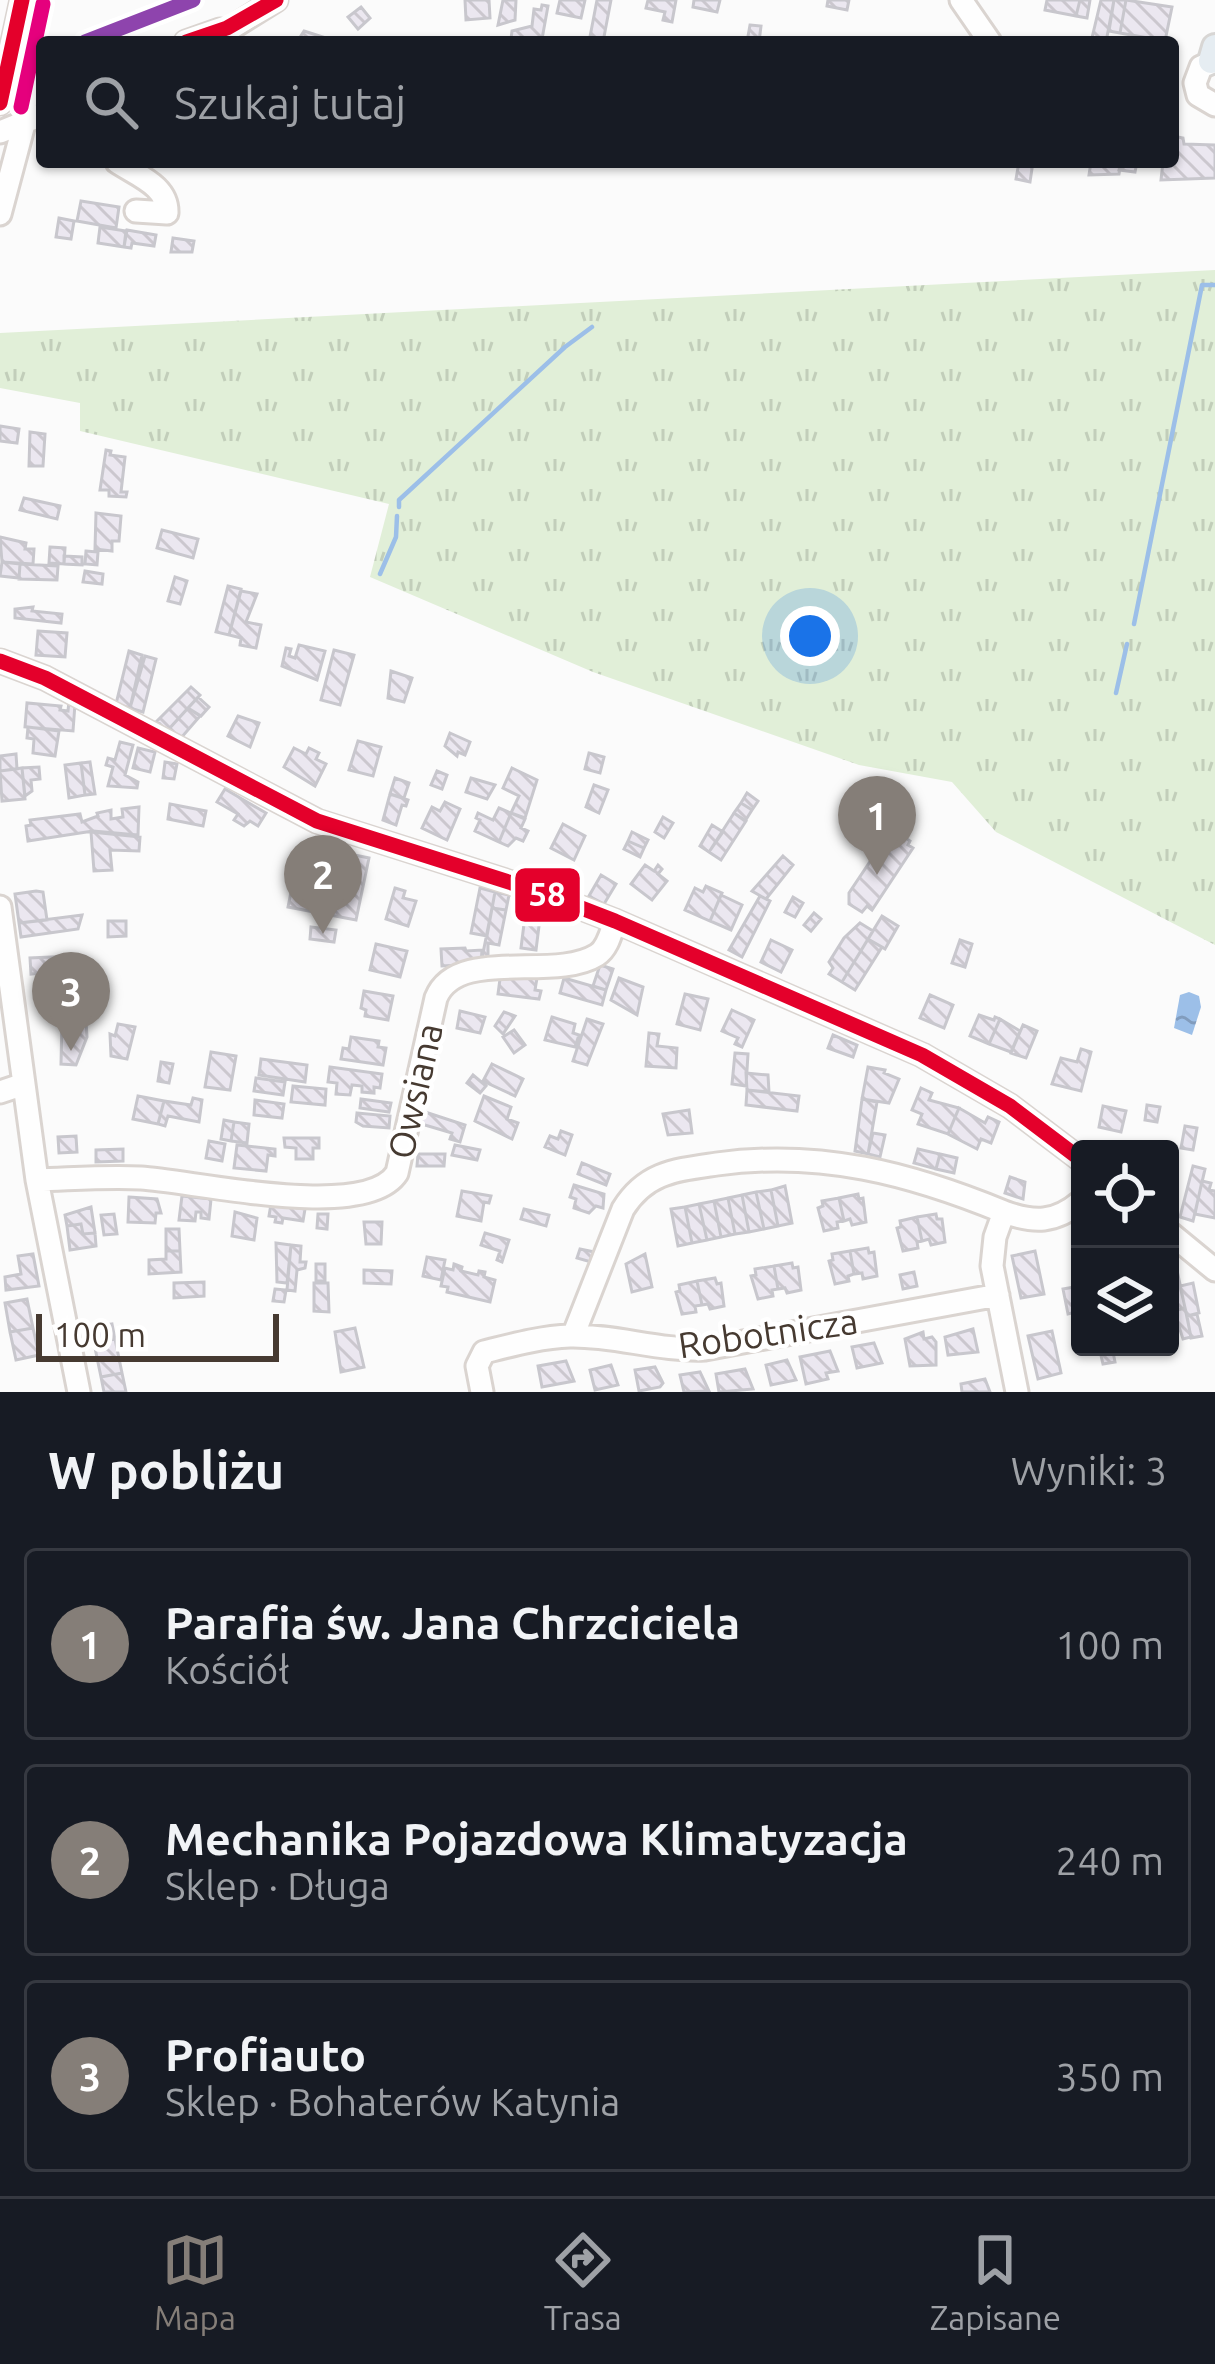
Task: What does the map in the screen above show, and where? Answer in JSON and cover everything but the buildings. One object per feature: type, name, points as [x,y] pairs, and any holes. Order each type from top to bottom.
[{"type":"street","points":[[0,104],[22,0]]},
{"type":"street","points":[[0,214],[8,160],[33,119],[33,0]]},
{"type":"street","points":[[218,35],[276,0]]},
{"type":"street","points":[[961,0],[986,36]]},
{"type":"street","points":[[973,0],[987,36]]},
{"type":"street","points":[[1214,56],[1184,89],[1215,105]]},
{"type":"street","points":[[0,132],[33,119]]},
{"type":"street","points":[[8,160],[36,148]]},
{"type":"street","points":[[126,168],[164,193],[167,213],[136,211]]},
{"type":"street","points":[[0,661],[45,679],[317,821],[540,892],[615,921],[949,1068],[1071,1152]]},
{"type":"street","points":[[0,908],[37,1180],[79,1392]]},
{"type":"street","name":"Owsiana","points":[[37,1180],[141,1178],[294,1196],[379,1191],[397,1174],[436,998],[444,982],[458,972],[529,968],[597,955],[615,921]]},
{"type":"street","points":[[0,1092],[24,1084]]},
{"type":"street","points":[[573,1336],[623,1209],[634,1190],[659,1174],[755,1159],[829,1160],[930,1185],[1041,1221],[1071,1208]]},
{"type":"street","points":[[1004,1212],[992,1251],[1017,1392]]},
{"type":"street","points":[[1179,1240],[1215,1270]]},
{"type":"street","name":"Robotnicza","points":[[482,1392],[477,1366],[484,1352],[573,1336],[705,1349],[998,1295]]},
{"type":"green space","points":[[1215,270],[1215,945],[996,832],[952,782],[859,765],[593,672],[370,577],[389,504],[80,431],[80,403],[0,388],[0,333]]},
{"type":"water","points":[[1180,995],[1199,996],[1201,1007],[1192,1035],[1174,1028]]},
{"type":"waterway","points":[[1134,624],[1202,285],[1215,285]]},
{"type":"waterway","points":[[399,507],[399,500],[592,327]]},
{"type":"waterway","points":[[380,574],[396,537],[397,516]]},
{"type":"waterway","points":[[1116,693],[1127,644]]},
{"type":"tram line","name":"3","points":[[100,36],[193,0]]},
{"type":"transit line","name":"58","points":[[0,103],[22,0]]},
{"type":"transit line","name":"58","points":[[204,36],[276,0]]},
{"type":"transit line","points":[[36,36],[43,4]]},
{"type":"transit line","points":[[21,107],[36,37]]},
{"type":"transit line","name":"58","points":[[0,661],[45,678],[317,821],[540,892],[615,921],[922,1055],[1010,1106],[1071,1152]]},
{"type":"place","name":"Parafia św. Jana Chrzciciela","points":[[877,875]]},
{"type":"place","name":"Mechanika Pojazdowa Klimatyzacja","points":[[323,934]]},
{"type":"place","name":"Profiauto","points":[[71,1051]]}]
